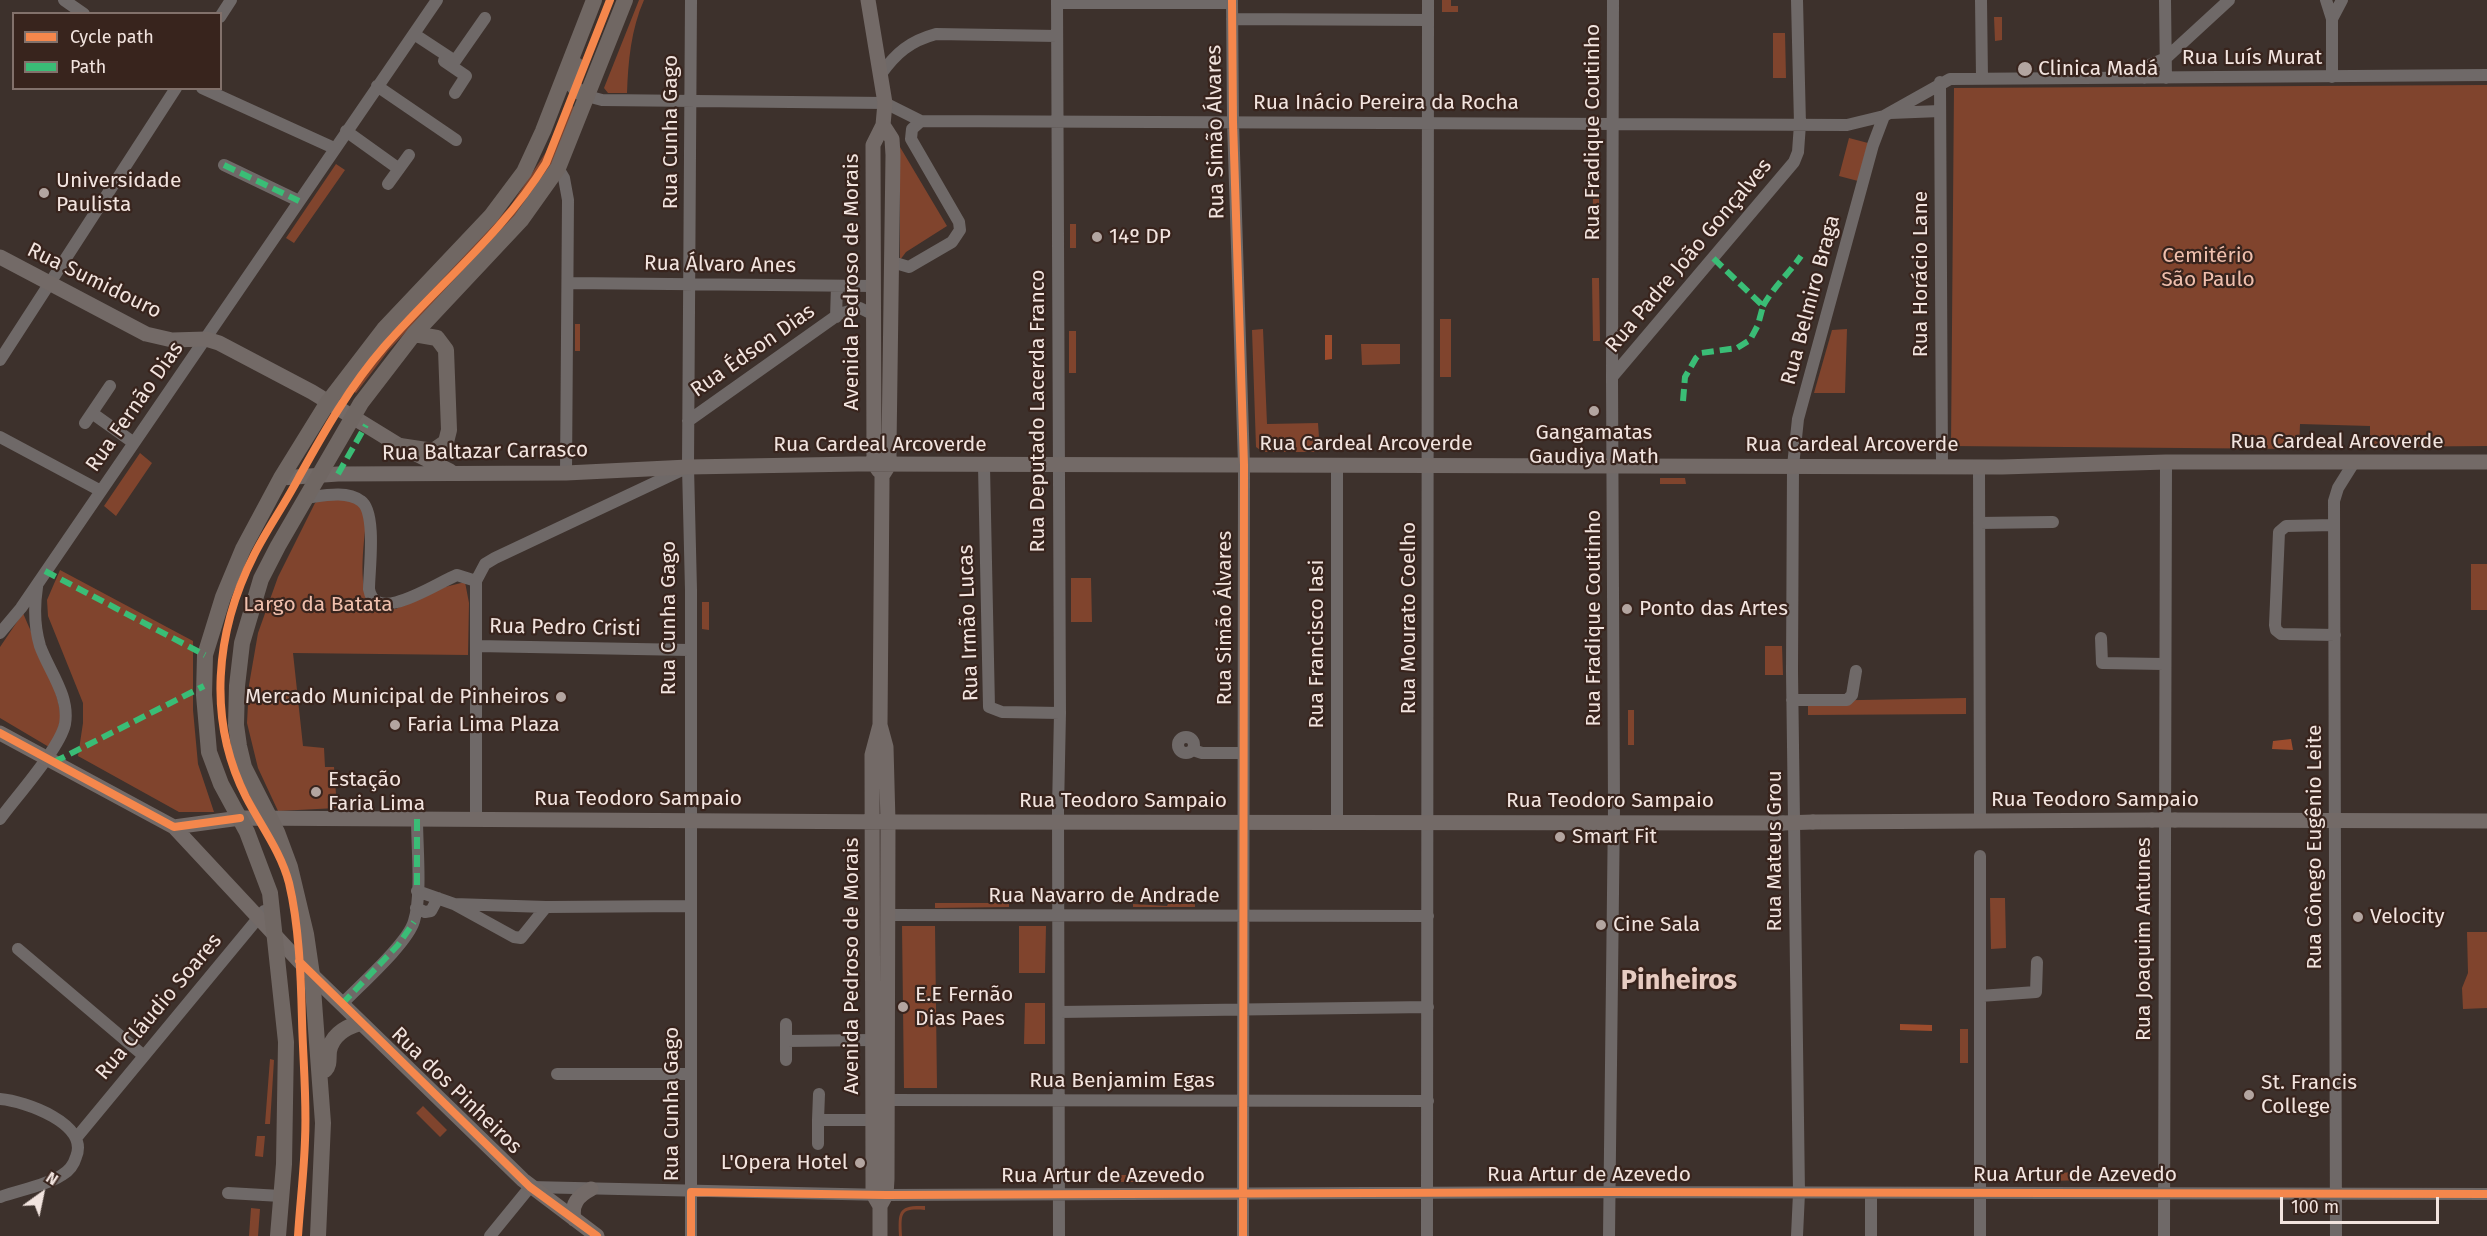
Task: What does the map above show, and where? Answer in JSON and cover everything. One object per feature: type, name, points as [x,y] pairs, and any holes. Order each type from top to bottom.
[{"type":"highway","points":[[280,1231],[286,1041],[275,933],[264,875],[240,818],[221,784],[209,752],[204,695],[205,655],[223,597],[236,565],[282,478],[328,402],[384,329],[491,216],[514,187],[534,153],[594,0]]},
{"type":"highway","points":[[588,96],[575,91],[571,78],[601,0]]},
{"type":"highway","points":[[318,1236],[323,1123],[312,975],[306,934],[290,867],[270,818],[255,793],[242,757],[236,725],[237,686],[242,643],[261,579],[352,416],[414,334],[521,220],[558,168],[625,0]]},
{"type":"highway","points":[[400,446],[433,452],[446,442],[449,430],[446,350],[437,338],[414,334]]},
{"type":"highway","points":[[321,1075],[328,1067],[329,1052],[335,1037],[347,1027],[360,1023]]},
{"type":"main road","name":"Avenida Pedroso de Morais","points":[[868,0],[885,103],[883,125],[873,145],[873,286],[882,468]]},
{"type":"main road","name":"Avenida Pedroso de Morais","points":[[880,1198],[873,1120],[873,1040],[886,747],[880,725],[882,468],[892,262],[892,139],[883,125]]},
{"type":"main road","name":"Rua Sumidouro","points":[[0,257],[146,334],[172,340],[206,339]]},
{"type":"main road","points":[[206,339],[237,351],[400,446],[453,473]]},
{"type":"main road","name":"Rua Cardeal Arcoverde","points":[[688,467],[882,468],[1058,465],[1979,467],[2166,462],[2353,464],[2487,462]]},
{"type":"main road","name":"Rua Baltazar Carrasco","points":[[282,478],[453,473],[566,473],[688,467]]},
{"type":"main road","points":[[0,733],[174,827]]},
{"type":"main road","name":"Rua Teodoro Sampaio","points":[[174,827],[240,818],[881,822],[2487,821]]},
{"type":"main road","name":"Avenida Pedroso de Morais","points":[[880,1236],[880,1198],[888,1100],[888,915],[881,822]]},
{"type":"main road","name":"Rua dos Pinheiros","points":[[174,827],[360,1023],[530,1187],[597,1236]]},
{"type":"main road","points":[[574,1219],[572,1212],[577,1199],[591,1189]]},
{"type":"street","points":[[64,0],[81,12]]},
{"type":"street","points":[[222,14],[231,0]]},
{"type":"street","name":"Rua Cunha Gago","points":[[691,0],[688,421],[691,590],[689,650],[691,1236]]},
{"type":"street","name":"Rua Mourato Coelho","points":[[1427,1236],[1428,0]]},
{"type":"street","name":"Rua Fradique Coutinho","points":[[1609,1236],[1614,821],[1613,0]]},
{"type":"street","name":"Rua Padre João Gonçalves","points":[[1612,377],[1786,173],[1798,152],[1800,124],[1797,0]]},
{"type":"street","points":[[1981,0],[1982,78]]},
{"type":"street","points":[[2165,0],[2166,78]]},
{"type":"street","points":[[2103,79],[2166,58],[2229,0]]},
{"type":"street","points":[[2326,0],[2332,19],[2332,77]]},
{"type":"street","points":[[2332,19],[2342,0]]},
{"type":"street","points":[[1057,1],[1232,2]]},
{"type":"street","name":"Rua Deputado Lacerda Franco","points":[[1057,1],[1060,713],[1059,1236]]},
{"type":"street","name":"Rua Fernão Dias","points":[[0,633],[38,583],[206,339],[412,36],[432,2]]},
{"type":"street","name":"Rua Simão Álvares","points":[[1232,2],[1233,122],[1244,465],[1243,1008],[1245,1102],[1243,1236]]},
{"type":"street","points":[[412,36],[455,61],[485,18]]},
{"type":"street","points":[[1232,19],[1428,20]]},
{"type":"street","points":[[881,74],[897,53],[927,36],[936,34],[1057,36]]},
{"type":"street","points":[[412,36],[466,76],[455,93]]},
{"type":"street","points":[[2144,78],[2149,65]]},
{"type":"street","name":"Rua Luís Murat","points":[[1982,78],[2487,75]]},
{"type":"street","name":"Rua Inácio Pereira da Rocha","points":[[1887,115],[1940,82],[1950,79],[1982,78]]},
{"type":"street","name":"Rua Horácio Lane","points":[[1940,82],[1942,466]]},
{"type":"street","points":[[377,86],[456,140]]},
{"type":"street","points":[[0,360],[175,90]]},
{"type":"street","points":[[206,90],[334,148]]},
{"type":"street","points":[[588,96],[602,100],[885,103]]},
{"type":"street","name":"Rua Inácio Pereira da Rocha","points":[[885,103],[921,121],[1057,123],[1800,124],[1859,123],[1887,115],[1940,111]]},
{"type":"street","name":"Rua Belmiro Braga","points":[[1793,466],[1798,419],[1873,146],[1887,115]]},
{"type":"street","points":[[892,262],[909,267],[952,242],[960,230],[959,222],[914,146],[910,134],[921,121]]},
{"type":"street","points":[[1859,123],[1869,134],[1873,146]]},
{"type":"street","points":[[346,131],[399,168]]},
{"type":"street","points":[[873,145],[892,139],[904,140],[914,146]]},
{"type":"street","points":[[388,184],[409,155]]},
{"type":"street","points":[[224,165],[299,201]]},
{"type":"street","points":[[558,168],[567,189],[566,473]]},
{"type":"street","name":"Rua Álvaro Anes","points":[[568,283],[873,286]]},
{"type":"street","points":[[836,317],[837,286]]},
{"type":"street","name":"Rua Édson Dias","points":[[688,421],[836,317],[860,308],[874,315]]},
{"type":"street","points":[[110,386],[88,418],[134,443]]},
{"type":"street","points":[[0,437],[101,491]]},
{"type":"street","name":"Rua Joaquim Antunes","points":[[2164,1236],[2166,462]]},
{"type":"street","name":"Rua Cônego Eugênio Leite","points":[[2336,1236],[2334,525],[2335,494],[2353,464]]},
{"type":"street","name":"Rua Irmão Lucas","points":[[984,466],[989,707],[993,711],[1002,712],[1060,713]]},
{"type":"street","name":"Rua Francisco Iasi","points":[[1337,466],[1337,821]]},
{"type":"street","name":"Rua Mateus Grou","points":[[1793,466],[1792,700],[1799,1194],[1797,1236]]},
{"type":"street","name":"Rua Cardeal Arcoverde","points":[[476,581],[485,564],[495,558],[635,494],[688,467]]},
{"type":"street","points":[[1979,467],[1980,822]]},
{"type":"street","points":[[305,498],[329,495],[349,496],[363,501],[368,510],[370,524],[369,589],[370,595],[379,603],[385,605],[400,602],[457,575],[476,581],[476,819]]},
{"type":"street","points":[[1979,523],[2053,522]]},
{"type":"street","points":[[2334,525],[2286,526],[2279,532],[2275,625],[2276,630],[2281,634],[2335,635]]},
{"type":"street","points":[[0,819],[55,748],[65,723],[61,690],[36,631],[34,617],[38,583]]},
{"type":"street","points":[[2101,638],[2102,663],[2164,664]]},
{"type":"street","name":"Rua Pedro Cristi","points":[[477,646],[689,650]]},
{"type":"street","points":[[1792,700],[1847,700],[1852,695],[1856,671]]},
{"type":"street","points":[[1193,750],[1202,753],[1243,753]]},
{"type":"street","points":[[342,1004],[406,935],[414,922],[417,891],[417,819]]},
{"type":"street","points":[[1980,856],[1980,1236]]},
{"type":"street","points":[[417,891],[454,904],[514,938],[521,938],[527,933],[546,907]]},
{"type":"street","points":[[416,908],[425,912],[431,911],[438,898]]},
{"type":"street","name":"Rua Cláudio Soares","points":[[77,1137],[271,903]]},
{"type":"street","points":[[454,904],[546,907],[690,906]]},
{"type":"street","name":"Rua Navarro de Andrade","points":[[888,915],[1428,916]]},
{"type":"street","points":[[18,949],[144,1056]]},
{"type":"street","points":[[1980,996],[2036,992],[2037,962]]},
{"type":"street","points":[[1059,1012],[1428,1007]]},
{"type":"street","points":[[786,1024],[786,1060]]},
{"type":"street","points":[[786,1041],[873,1040]]},
{"type":"street","points":[[556,1074],[691,1074]]},
{"type":"street","points":[[818,1144],[819,1094]]},
{"type":"street","points":[[0,1099],[29,1107],[62,1123],[77,1137],[80,1148],[74,1163],[64,1174],[0,1197]]},
{"type":"street","name":"Rua Benjamim Egas","points":[[888,1100],[1428,1101]]},
{"type":"street","points":[[818,1120],[873,1120]]},
{"type":"street","points":[[490,1236],[530,1187]]},
{"type":"street","name":"Rua Artur de Azevedo","points":[[530,1187],[880,1198],[1609,1192],[2487,1194]]},
{"type":"street","points":[[228,1193],[281,1196]]},
{"type":"street","points":[[1871,1193],[1871,1236]]},
{"type":"green space","points":[[639,0],[644,0],[631,46],[627,93],[608,93],[604,88]]},
{"type":"green space","points":[[1442,0],[1451,0],[1451,6],[1458,6],[1458,12],[1442,12]]},
{"type":"green space","points":[[1994,17],[2002,17],[2002,40],[1995,41]]},
{"type":"green space","points":[[1773,33],[1785,33],[1786,78],[1773,78]]},
{"type":"green space","name":"Cemitério São Paulo","points":[[2487,85],[2487,446],[2370,447],[2370,426],[2300,424],[2299,449],[1951,446],[1954,88]]},
{"type":"green space","points":[[567,103],[576,108],[550,167],[515,215],[388,351],[356,393],[345,386],[364,361],[511,205],[546,152]]},
{"type":"green space","points":[[1849,138],[1868,143],[1858,181],[1839,176]]},
{"type":"green space","points":[[900,147],[947,226],[906,252],[900,260]]},
{"type":"green space","points":[[336,164],[345,170],[294,243],[286,238]]},
{"type":"green space","points":[[1593,199],[1599,199],[1599,229],[1592,229]]},
{"type":"green space","points":[[1070,224],[1076,224],[1076,248],[1070,248]]},
{"type":"green space","points":[[1592,278],[1599,278],[1600,341],[1593,341]]},
{"type":"green space","points":[[1440,319],[1451,319],[1451,377],[1440,377]]},
{"type":"green space","points":[[575,324],[580,324],[580,351],[575,351]]},
{"type":"green space","points":[[1263,329],[1267,424],[1318,423],[1320,452],[1263,452],[1256,447],[1252,330]]},
{"type":"green space","points":[[1847,329],[1845,393],[1814,393],[1832,330]]},
{"type":"green space","points":[[1069,331],[1076,331],[1076,373],[1069,373]]},
{"type":"green space","points":[[1361,344],[1400,344],[1400,364],[1362,365]]},
{"type":"green space","points":[[140,453],[152,463],[116,516],[104,506]]},
{"type":"green space","points":[[1660,478],[1685,478],[1686,484],[1660,484]]},
{"type":"green space","name":"Largo da Batata","points":[[323,498],[354,499],[367,511],[363,574],[366,598],[371,607],[396,609],[429,591],[465,582],[469,603],[468,655],[293,653],[303,746],[324,748],[325,767],[334,767],[337,808],[278,811],[258,768],[247,723],[249,685],[258,633],[278,577],[315,503]]},
{"type":"green space","points":[[2471,564],[2487,564],[2487,610],[2471,610]]},
{"type":"green space","name":"Largo da Batata","points":[[60,570],[193,641],[193,710],[198,764],[214,812],[179,812],[78,756],[83,723],[83,703],[48,616],[47,600]]},
{"type":"green space","points":[[1071,578],[1091,578],[1092,622],[1071,622]]},
{"type":"green space","points":[[702,602],[709,602],[709,630],[702,629]]},
{"type":"green space","points":[[23,613],[52,682],[60,710],[59,727],[49,747],[0,718],[0,647]]},
{"type":"green space","points":[[1765,646],[1782,646],[1783,675],[1765,675]]},
{"type":"green space","points":[[1966,698],[1966,714],[1808,715],[1808,701]]},
{"type":"green space","points":[[1628,710],[1634,710],[1634,745],[1628,745]]},
{"type":"green space","points":[[1990,898],[2005,898],[2006,948],[1991,949]]},
{"type":"green space","points":[[935,903],[1009,903],[1009,907],[935,908]]},
{"type":"green space","points":[[1133,904],[1167,906],[1168,904],[1195,904],[1195,907],[1133,907]]},
{"type":"green space","points":[[902,926],[935,926],[937,1088],[904,1088]]},
{"type":"green space","points":[[1019,926],[1046,926],[1045,973],[1019,973]]},
{"type":"green space","points":[[2467,932],[2487,932],[2487,1008],[2463,1009],[2462,988],[2468,973]]},
{"type":"green space","points":[[1025,1003],[1045,1003],[1045,1044],[1024,1044]]},
{"type":"green space","points":[[2138,1016],[2151,1016],[2151,1039],[2138,1039]]},
{"type":"green space","points":[[1960,1029],[1968,1029],[1968,1063],[1960,1063]]},
{"type":"green space","points":[[270,1059],[274,1060],[270,1124],[265,1124]]},
{"type":"green space","points":[[423,1106],[447,1130],[440,1137],[416,1113]]},
{"type":"green space","points":[[257,1136],[265,1136],[263,1157],[255,1156]]},
{"type":"green space","points":[[2079,1172],[2079,1180],[2056,1181],[2056,1173]]},
{"type":"green space","points":[[1120,1175],[1143,1175],[1143,1182],[1120,1182]]},
{"type":"green space","points":[[925,1206],[925,1210],[906,1211],[902,1217],[902,1236],[899,1236],[902,1211],[909,1207]]},
{"type":"green space","points":[[251,1208],[260,1209],[258,1236],[249,1236]]},
{"type":"shaded area","points":[[1325,335],[1332,335],[1332,359],[1325,360]]},
{"type":"shaded area","points":[[2291,739],[2293,750],[2272,749],[2273,741]]},
{"type":"shaded area","points":[[1900,1024],[1932,1025],[1932,1031],[1900,1030]]},
{"type":"marked path","points":[[224,165],[299,201]]},
{"type":"marked path","points":[[1763,306],[1801,256]]},
{"type":"marked path","points":[[1683,401],[1685,377],[1696,358],[1701,353],[1737,348],[1750,340],[1758,325],[1763,306],[1712,257]]},
{"type":"marked path","points":[[338,474],[366,425]]},
{"type":"marked path","points":[[45,571],[205,655]]},
{"type":"marked path","points":[[54,762],[204,686]]},
{"type":"marked path","points":[[417,819],[417,891]]},
{"type":"marked path","points":[[342,1004],[398,945],[414,922]]},
{"type":"cycle path","points":[[298,1236],[306,1110],[297,933],[289,883],[285,872],[276,850],[246,797],[225,738],[221,707],[221,676],[224,645],[231,614],[241,584],[259,545],[328,426],[360,377],[405,324],[510,213],[546,163],[610,0]]},
{"type":"cycle path","points":[[1232,0],[1233,122],[1244,465],[1243,1236]]},
{"type":"cycle path","points":[[0,733],[174,827],[240,818]]},
{"type":"cycle path","points":[[299,961],[530,1187],[597,1236]]},
{"type":"cycle path","points":[[691,1236],[691,1192],[886,1195],[1609,1192],[2487,1194]]},
{"type":"place","name":"Clinica Madá","points":[[2025,69]]},
{"type":"place","name":"Universidade Paulista","points":[[44,193]]},
{"type":"place","name":"14º DP","points":[[1097,237]]},
{"type":"place","name":"Gangamatas Gaudiya Math","points":[[1594,411]]},
{"type":"place","name":"Ponto das Artes","points":[[1627,609]]},
{"type":"place","name":"Mercado Municipal de Pinheiros","points":[[561,697]]},
{"type":"place","name":"Faria Lima Plaza","points":[[395,725]]},
{"type":"place","name":"Estação Faria Lima","points":[[316,792]]},
{"type":"place","name":"Smart Fit","points":[[1560,837]]},
{"type":"place","name":"Velocity","points":[[2358,917]]},
{"type":"place","name":"Cine Sala","points":[[1601,925]]},
{"type":"place","name":"E.E Fernão Dias Paes","points":[[903,1007]]},
{"type":"place","name":"St. Francis College","points":[[2249,1095]]},
{"type":"place","name":"L'Opera Hotel","points":[[860,1163]]},
{"type":"district","name":"Pinheiros","points":[[1679,981]]}]
